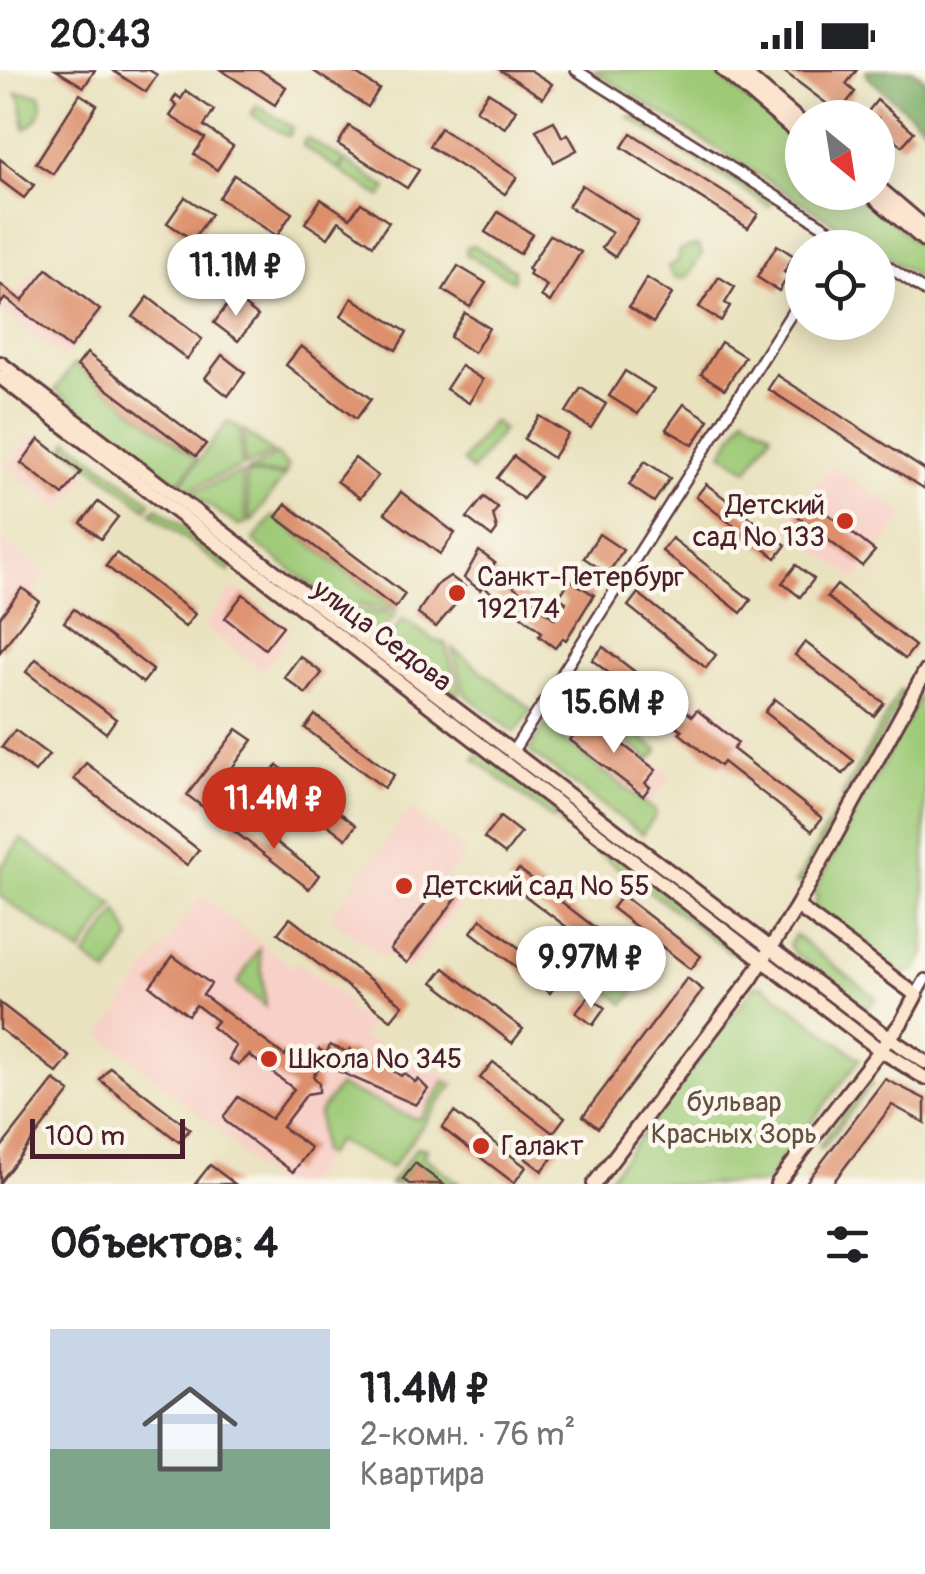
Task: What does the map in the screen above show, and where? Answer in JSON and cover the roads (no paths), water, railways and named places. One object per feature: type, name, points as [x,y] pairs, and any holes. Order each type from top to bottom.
[{"type":"main road","points":[[723,70],[785,123]]},
{"type":"main road","points":[[740,70],[785,108]]},
{"type":"main road","points":[[895,201],[925,227]]},
{"type":"main road","points":[[889,210],[925,241]]},
{"type":"main road","name":"улица Седова","points":[[0,363],[925,1078]]},
{"type":"main road","name":"улица Седова","points":[[0,377],[509,757]]},
{"type":"main road","points":[[594,1184],[767,954],[925,672]]},
{"type":"main road","points":[[777,1184],[884,1044],[916,995],[796,906]]},
{"type":"main road","name":"улица Седова","points":[[884,1044],[925,1062]]},
{"type":"street","points":[[576,70],[831,230]]},
{"type":"street","points":[[895,271],[925,290]]},
{"type":"street","points":[[509,757],[785,324]]},
{"type":"street","points":[[916,995],[925,980]]},
{"type":"place","name":"Детский сад № 133","points":[[845,521]]},
{"type":"place","name":"Санкт-Петербург 192174","points":[[457,593]]},
{"type":"place","name":"Детский сад № 55","points":[[404,886]]},
{"type":"place","name":"Школа № 345","points":[[269,1059]]},
{"type":"place","name":"Галакт","points":[[481,1146]]},
{"type":"park label","name":"бульвар Красных Зорь","points":[[734,1118]]}]
